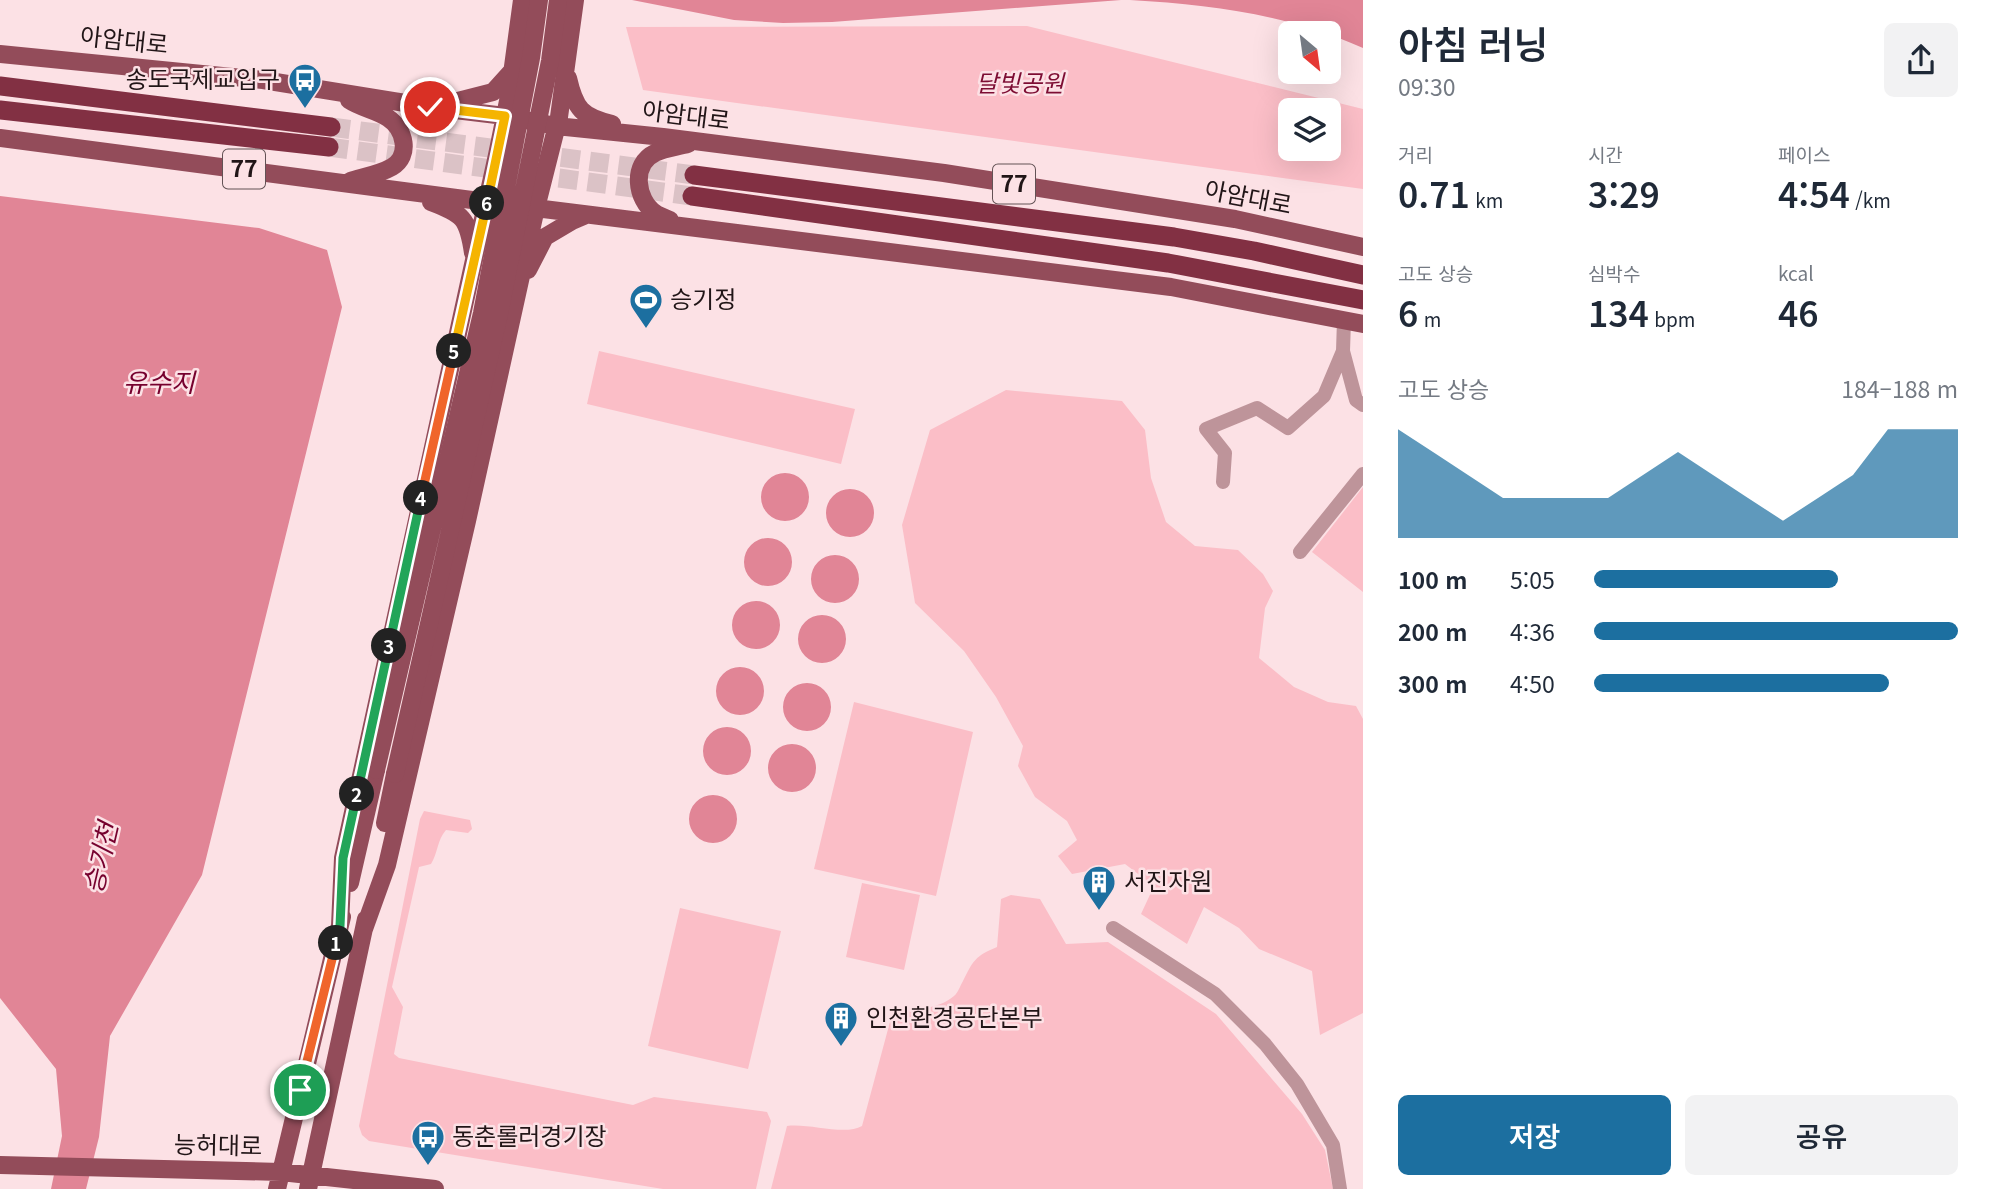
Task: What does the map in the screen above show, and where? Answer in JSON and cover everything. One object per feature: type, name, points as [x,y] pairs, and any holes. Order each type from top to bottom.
[{"type":"highway","points":[[0,86],[330,137],[0,110]]},
{"type":"highway","name":"아암대로","points":[[694,175],[1174,237],[1363,275]]},
{"type":"highway","points":[[692,196],[1168,263],[1363,300]]},
{"type":"main road","points":[[340,926],[343,858],[505,116],[522,0]]},
{"type":"main road","points":[[279,1180],[482,313],[531,58],[539,0]]},
{"type":"main road","points":[[309,1182],[395,774],[499,314],[550,61],[558,0]]},
{"type":"main road","points":[[364,929],[387,865],[559,117],[575,0]]},
{"type":"main road","points":[[568,50],[568,77],[580,110],[592,119],[663,137]]},
{"type":"main road","name":"아암대로","points":[[0,54],[263,80],[556,126],[944,173],[1236,219],[1363,247]]},
{"type":"main road","points":[[430,107],[493,92],[512,71]]},
{"type":"main road","points":[[336,92],[356,105],[389,118],[399,129],[404,141],[400,161],[391,168],[344,183]]},
{"type":"main road","name":"77","points":[[0,138],[587,215],[1171,287],[1363,324]]},
{"type":"main road","points":[[686,227],[654,213],[640,195],[638,179],[643,163],[654,153],[698,142]]},
{"type":"main road","points":[[401,191],[454,210],[463,218],[470,235],[474,261]]},
{"type":"main road","points":[[519,285],[545,237],[587,215]]},
{"type":"main road","name":"능허대로","points":[[0,1165],[165,1170],[435,1189]]},
{"type":"street","points":[[1344,320],[1343,351],[1356,400],[1363,405]]},
{"type":"street","points":[[1223,482],[1224,453],[1206,429],[1257,408],[1287,428],[1324,396],[1343,351]]},
{"type":"street","points":[[1300,552],[1363,474]]},
{"type":"street","points":[[1113,928],[1215,994],[1265,1044],[1297,1084],[1333,1145],[1340,1189]]},
{"type":"green space","name":"달빛공원","points":[[1027,26],[1318,98],[1278,98],[1278,161],[1341,161],[1341,104],[1363,109],[1363,189],[643,90],[626,27]]},
{"type":"green space","points":[[599,351],[855,409],[841,464],[587,404]]},
{"type":"green space","points":[[1006,390],[1122,401],[1145,430],[1151,478],[1166,522],[1195,546],[1238,550],[1263,574],[1273,591],[1265,608],[1259,658],[1294,687],[1328,702],[1356,706],[1363,719],[1363,1013],[1320,1035],[1312,971],[1259,949],[1239,928],[1204,907],[1187,944],[1141,914],[1154,886],[1125,864],[1072,874],[1058,856],[1077,840],[1067,821],[1035,797],[1018,766],[1023,746],[996,697],[964,651],[915,603],[902,525],[930,430]]},
{"type":"green space","points":[[1363,487],[1363,592],[1312,552]]},
{"type":"green space","points":[[854,702],[973,732],[936,896],[814,869]]},
{"type":"green space","points":[[424,811],[470,820],[472,829],[468,833],[446,830],[431,864],[419,867],[392,987],[403,1007],[394,1054],[399,1058],[633,1105],[654,1097],[767,1112],[771,1121],[756,1189],[663,1189],[369,1141],[362,1135],[359,1126],[420,819]]},
{"type":"green space","points":[[862,883],[920,895],[904,970],[846,957]]},
{"type":"green space","points":[[1011,895],[1040,899],[1066,944],[1108,942],[1216,1014],[1302,1114],[1325,1150],[1333,1189],[771,1189],[787,1126],[846,1130],[862,1126],[891,1018],[932,1007],[955,995],[975,960],[997,947],[1001,899]]},
{"type":"green space","points":[[680,908],[781,931],[748,1069],[648,1046]]},
{"type":"water","points":[[632,0],[1121,0],[832,22],[783,23],[734,20]]},
{"type":"water","points":[[1130,0],[1363,0],[1363,48],[1341,39],[1341,21],[1284,21],[1191,5]]},
{"type":"water","name":"유수지","points":[[0,196],[259,228],[327,250],[342,307],[202,875],[110,1036],[99,1137],[86,1189],[51,1189],[62,1136],[56,1069],[0,998]]},
{"type":"water","points":[[785,473],[794,474],[802,480],[808,488],[808,506],[802,514],[794,520],[785,521],[776,520],[768,514],[762,506],[761,497],[762,488],[768,480],[776,474]]},
{"type":"water","points":[[850,489],[859,490],[867,496],[873,504],[873,522],[867,530],[859,536],[850,537],[841,536],[833,530],[827,522],[826,513],[827,504],[833,496],[841,490]]},
{"type":"water","points":[[768,538],[777,539],[785,545],[791,553],[791,571],[785,579],[777,585],[768,586],[759,585],[751,579],[745,571],[744,562],[745,553],[751,545],[759,539]]},
{"type":"water","points":[[835,555],[844,556],[852,562],[858,570],[858,588],[852,596],[844,602],[835,603],[826,602],[818,596],[812,588],[811,579],[812,570],[818,562],[826,556]]},
{"type":"water","points":[[756,601],[765,602],[773,608],[779,616],[779,634],[773,642],[765,648],[756,649],[747,648],[739,642],[733,634],[732,625],[733,616],[739,608],[747,602]]},
{"type":"water","points":[[822,615],[831,616],[839,622],[845,630],[845,648],[839,656],[831,662],[822,663],[813,662],[805,656],[799,648],[798,639],[799,630],[805,622],[813,616]]},
{"type":"water","points":[[740,667],[749,668],[757,674],[763,682],[763,700],[757,708],[749,714],[740,715],[731,714],[723,708],[717,700],[716,691],[717,682],[723,674],[731,668]]},
{"type":"water","points":[[807,683],[816,684],[824,690],[830,698],[830,716],[824,724],[816,730],[807,731],[798,730],[790,724],[784,716],[783,707],[784,698],[790,690],[798,684]]},
{"type":"water","points":[[727,727],[736,728],[744,734],[750,742],[750,760],[744,768],[736,774],[727,775],[718,774],[710,768],[704,760],[703,751],[704,742],[710,734],[718,728]]},
{"type":"water","points":[[792,744],[801,745],[809,751],[815,759],[815,777],[809,785],[801,791],[792,792],[783,791],[775,785],[769,777],[768,768],[769,759],[775,751],[783,745]]},
{"type":"water","points":[[713,795],[722,796],[730,802],[736,810],[736,828],[730,836],[722,842],[713,843],[704,842],[696,836],[690,828],[689,819],[690,810],[696,802],[704,796]]},
{"type":"tunnel","points":[[331,127],[694,175]]},
{"type":"tunnel","points":[[329,147],[692,196]]},
{"type":"place","name":"송도국제교입구","points":[[305,110]]},
{"type":"place","name":"승기정","points":[[646,330]]},
{"type":"place","name":"서진자원","points":[[1099,912]]},
{"type":"place","name":"인천환경공단본부","points":[[841,1048]]},
{"type":"place","name":"동춘롤러경기장","points":[[428,1167]]},
{"type":"route","points":[[300,1090],[340,926],[343,858],[505,116],[430,107]]},
{"type":"water label","name":"승기천","points":[[101,858]]}]
